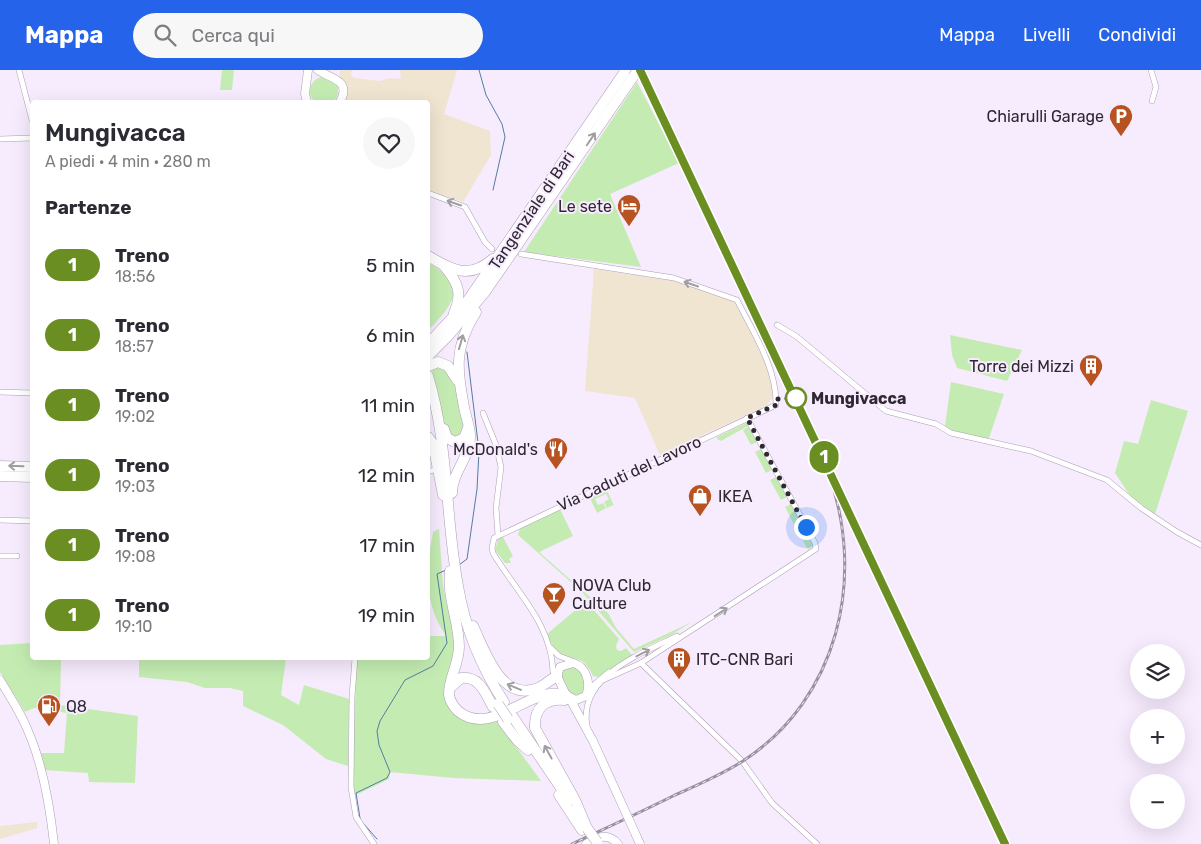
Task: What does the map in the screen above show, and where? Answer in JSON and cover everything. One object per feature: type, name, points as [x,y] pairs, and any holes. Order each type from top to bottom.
[{"type":"highway","name":"Tangenziale di Bari","points":[[430,352],[449,323],[466,303],[631,72]]},
{"type":"highway","name":"Tangenziale di Bari","points":[[430,353],[468,314],[508,260],[631,72]]},
{"type":"highway","points":[[430,257],[460,271],[474,271],[487,265],[506,246]]},
{"type":"highway","points":[[508,260],[497,284],[464,333],[457,364],[460,390],[470,435],[469,447],[458,468],[452,490],[454,575],[468,616],[501,679],[512,688],[526,691],[538,688],[554,676]]},
{"type":"highway","points":[[441,263],[453,277],[460,293],[455,311],[449,323]]},
{"type":"highway","points":[[430,355],[452,370],[460,390]]},
{"type":"highway","points":[[430,380],[436,391],[447,438],[455,442],[460,441],[466,434],[468,427]]},
{"type":"highway","points":[[430,387],[445,460],[452,530]]},
{"type":"highway","points":[[430,408],[438,447],[447,541],[454,575],[470,635],[498,704]]},
{"type":"highway","points":[[430,440],[433,444],[432,471],[443,495]]},
{"type":"highway","points":[[0,466],[30,467]]},
{"type":"highway","points":[[0,476],[30,477]]},
{"type":"highway","points":[[454,575],[449,595],[459,645],[457,664],[449,696],[455,708],[466,716],[480,719],[491,717],[542,696],[556,693],[568,697]]},
{"type":"highway","points":[[542,696],[551,687],[554,676]]},
{"type":"highway","points":[[449,690],[461,678],[473,679],[481,686],[498,704],[585,828]]},
{"type":"highway","points":[[568,697],[552,700],[537,709],[534,718],[535,728],[576,800],[585,828]]},
{"type":"highway","points":[[508,719],[516,740],[528,750],[596,843]]},
{"type":"main road","points":[[302,100],[308,81],[308,70]]},
{"type":"main road","points":[[308,81],[320,72],[335,78],[341,85],[343,94],[341,100]]},
{"type":"main road","points":[[305,94],[306,100]]},
{"type":"main road","points":[[568,697],[581,699],[588,690],[587,677],[577,664],[564,664],[554,676],[587,727],[640,844]]},
{"type":"main road","points":[[0,680],[28,731],[34,748],[51,820],[54,844]]},
{"type":"main road","points":[[586,844],[603,837],[613,838],[618,844]]},
{"type":"street","points":[[19,70],[30,112]]},
{"type":"street","points":[[1151,70],[1156,87],[1152,101]]},
{"type":"street","points":[[0,140],[30,138]]},
{"type":"street","points":[[430,194],[465,207],[485,242],[492,249]]},
{"type":"street","name":"Via Caduti del Lavoro","points":[[498,535],[776,405],[773,375],[737,300],[674,278],[521,254]]},
{"type":"street","points":[[777,325],[796,336],[886,411],[936,424],[948,432],[1020,447],[1100,476],[1170,528],[1201,545]]},
{"type":"street","points":[[0,392],[30,393]]},
{"type":"street","points":[[483,413],[496,445],[501,466],[496,508],[498,535],[492,543],[493,553],[526,599],[550,646],[559,656],[577,664]]},
{"type":"street","points":[[603,680],[641,663],[816,549],[815,543],[747,418]]},
{"type":"street","points":[[0,520],[30,521]]},
{"type":"street","points":[[0,556],[17,556]]},
{"type":"street","points":[[588,690],[602,676],[638,655],[701,624]]},
{"type":"street","points":[[550,646],[554,676]]},
{"type":"street","points":[[355,660],[352,697],[351,787],[356,817],[374,844]]},
{"type":"street","points":[[641,663],[742,761],[772,803],[817,844]]},
{"type":"street","points":[[587,727],[585,710],[588,699],[594,689],[618,667]]},
{"type":"shaded area","points":[[340,70],[352,70],[351,75],[354,78],[380,81],[390,78],[398,79],[401,77],[400,70],[457,70],[444,114],[490,131],[491,155],[463,202],[430,191],[430,100],[345,100],[347,90],[340,76]]},
{"type":"shaded area","points":[[594,269],[681,282],[736,301],[772,377],[773,397],[767,405],[660,455],[635,398],[585,391]]},
{"type":"shaded area","points":[[37,822],[37,828],[0,839],[0,826]]},
{"type":"green space","points":[[222,70],[234,70],[232,90],[220,90]]},
{"type":"green space","points":[[319,78],[329,78],[337,86],[338,91],[335,100],[313,100],[311,96],[311,86]]},
{"type":"green space","points":[[637,82],[679,163],[610,194],[641,267],[524,252]]},
{"type":"green space","points":[[430,263],[449,279],[453,287],[454,295],[445,312],[430,329]]},
{"type":"green space","points":[[950,335],[1022,350],[1007,381],[957,368],[952,355]]},
{"type":"green space","points":[[439,365],[453,375],[465,430],[456,440],[446,430],[431,367]]},
{"type":"green space","points":[[951,382],[1004,394],[988,441],[951,433],[945,426]]},
{"type":"green space","points":[[1151,400],[1188,411],[1155,514],[1131,497],[1115,473],[1124,441],[1138,444]]},
{"type":"green space","points":[[746,423],[748,426],[721,441],[717,439],[717,437]]},
{"type":"green space","points":[[748,427],[757,442],[751,445],[743,430]]},
{"type":"green space","points":[[761,449],[772,470],[766,473],[755,452]]},
{"type":"green space","points":[[776,477],[787,497],[781,500],[770,480]]},
{"type":"green space","points":[[606,488],[615,508],[613,505],[607,508],[604,502],[609,499],[606,494],[595,499],[598,505],[603,503],[606,508],[597,513],[589,496]]},
{"type":"green space","points":[[791,504],[802,525],[796,528],[785,507]]},
{"type":"green space","points":[[560,509],[573,536],[539,552],[608,613],[616,628],[634,649],[692,622],[671,635],[634,652],[582,592],[518,535],[520,528]]},
{"type":"green space","points":[[439,529],[443,586],[456,644],[444,695],[447,705],[456,716],[470,721],[496,719],[541,781],[454,778],[390,772],[389,779],[354,796],[352,770],[357,660],[430,660],[430,636],[446,636],[436,618],[430,600],[430,549],[433,532]]},
{"type":"green space","points":[[806,532],[813,545],[808,550],[800,535]]},
{"type":"green space","points":[[502,535],[513,556],[509,559],[511,563],[505,563],[495,550],[498,539]]},
{"type":"green space","points":[[586,601],[619,639],[616,646],[617,650],[621,651],[626,648],[632,655],[598,677],[593,676],[589,668],[580,660],[566,657],[557,652],[547,634]]},
{"type":"green space","points":[[30,643],[30,660],[61,660],[60,705],[138,716],[135,783],[89,782],[88,773],[44,770],[40,753],[64,753],[67,713],[34,708],[25,712],[0,672],[0,645]]},
{"type":"green space","points":[[139,660],[286,660],[281,695],[299,705],[304,685],[349,699],[348,766],[326,759],[283,725],[243,706],[243,691],[230,688],[205,688],[187,682],[139,677]]},
{"type":"green space","points":[[571,666],[581,673],[584,683],[584,692],[578,697],[564,686],[562,678],[563,669]]},
{"type":"waterway","points":[[479,70],[486,95],[502,124],[505,137],[493,190]]},
{"type":"waterway","points":[[459,565],[467,559],[477,489],[479,451],[467,352]]},
{"type":"waterway","points":[[360,818],[356,793],[387,778],[390,772],[379,745],[377,731],[380,721],[405,680],[433,666],[447,643],[437,574],[446,570]]},
{"type":"waterway","points":[[363,823],[377,839]]},
{"type":"railway","points":[[572,844],[726,771],[743,761],[775,735],[802,705],[822,671],[836,634],[843,595],[845,555],[840,515],[829,475],[637,70]]},
{"type":"railway","points":[[841,493],[1005,844]]},
{"type":"train","name":"1","points":[[640,70],[798,401],[1005,844]]},
{"type":"place","name":"Chiarulli Garage","points":[[1121,137]]},
{"type":"place","name":"Le sete","points":[[629,227]]},
{"type":"place","name":"Torre dei Mizzi","points":[[1091,387]]},
{"type":"place","name":"Mungivacca","points":[[796,398]]},
{"type":"place","name":"McDonald's","points":[[556,470]]},
{"type":"place","name":"IKEA","points":[[700,517]]},
{"type":"place","name":"NOVA Club Culture","points":[[554,615]]},
{"type":"place","name":"ITC-CNR Bari","points":[[679,680]]},
{"type":"place","name":"Q8","points":[[49,727]]},
{"type":"route","points":[[796,398],[776,399],[776,405],[747,418],[806,527]]}]
